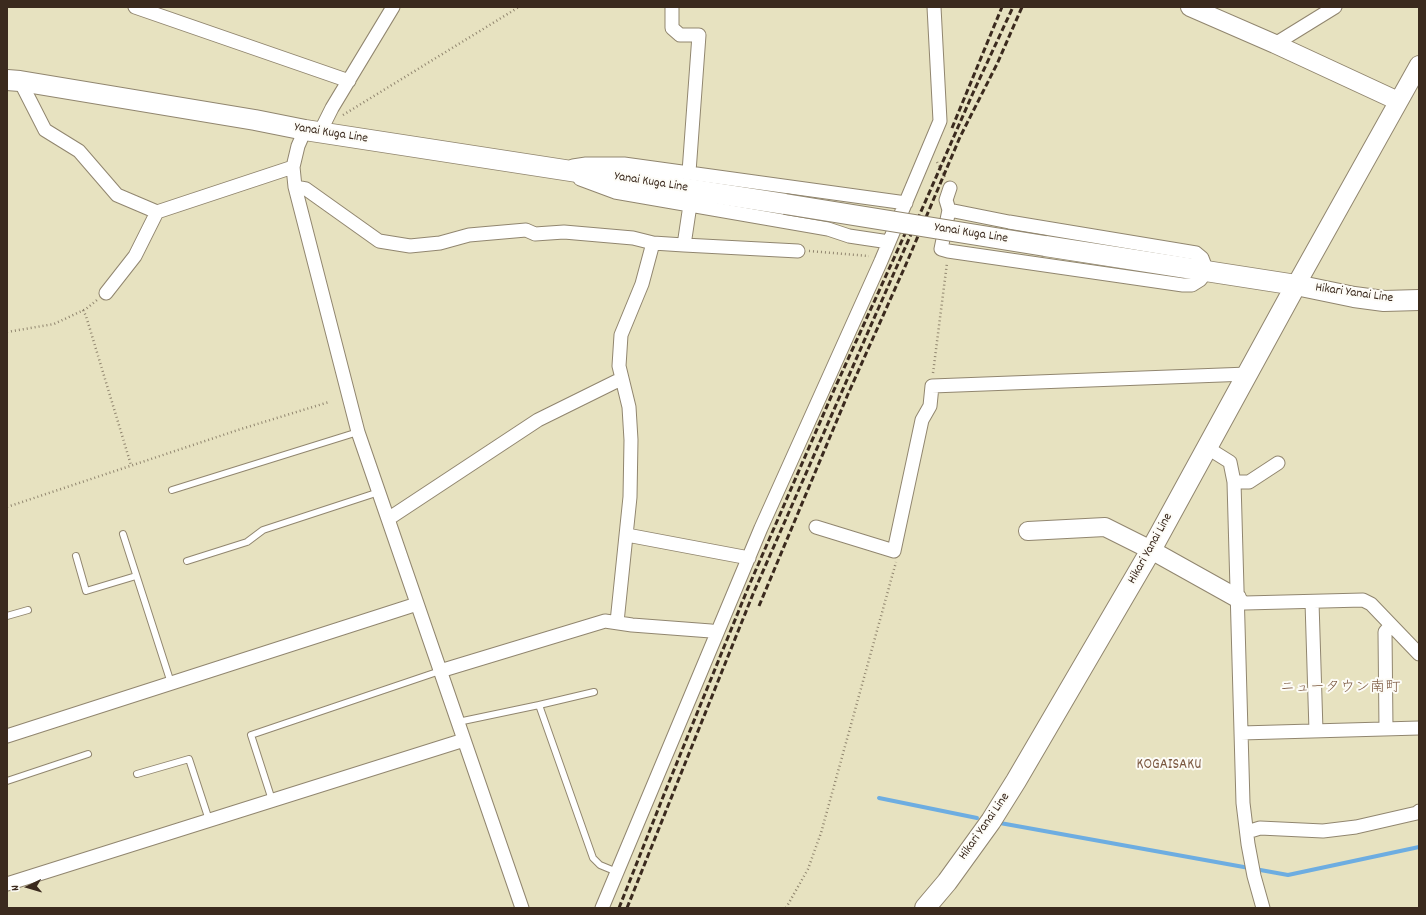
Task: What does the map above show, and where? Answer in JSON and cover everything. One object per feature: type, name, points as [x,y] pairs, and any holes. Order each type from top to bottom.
[{"type":"main road","name":"Yanai Kuga Line","points":[[14,81],[255,120],[312,131],[785,204],[1296,286]]},
{"type":"main road","name":"Hikari Yanai Line","points":[[925,908],[986,828],[1016,781],[1151,550],[1206,447],[1296,286],[1384,301],[1419,300]]},
{"type":"street","points":[[134,7],[349,81]]},
{"type":"street","points":[[393,7],[332,108],[298,146],[293,167],[295,187],[358,432],[522,908]]},
{"type":"street","points":[[672,7],[672,28],[680,35],[699,35],[689,172]]},
{"type":"street","points":[[602,908],[748,558],[881,261],[940,121],[934,7]]},
{"type":"street","points":[[1190,7],[1275,44],[1398,101]]},
{"type":"street","points":[[1275,44],[1335,7]]},
{"type":"street","points":[[1296,286],[1419,65]]},
{"type":"street","points":[[14,81],[45,130],[79,151],[117,195],[157,212],[293,167]]},
{"type":"street","points":[[560,169],[586,164],[624,164],[906,203]]},
{"type":"street","points":[[560,169],[582,180],[615,192],[828,229],[849,236],[889,242]]},
{"type":"street","points":[[295,187],[306,189],[379,241],[410,246],[440,243],[469,235],[526,230],[535,234],[564,232],[633,238],[653,243],[798,251]]},
{"type":"street","points":[[949,210],[1008,222],[1196,253],[1202,258],[1207,271],[1200,280],[1192,285],[1183,286],[941,249],[949,210],[946,200],[950,188]]},
{"type":"street","points":[[828,229],[834,193]]},
{"type":"street","points":[[684,245],[690,205]]},
{"type":"street","points":[[106,293],[135,256],[157,212]]},
{"type":"street","points":[[617,622],[630,497],[631,440],[629,407],[619,366],[621,335],[642,284],[653,243]]},
{"type":"street","points":[[816,527],[894,551],[922,420],[930,406],[932,386],[1248,374]]},
{"type":"street","points":[[388,519],[538,420],[622,379]]},
{"type":"street","points":[[1206,447],[1230,462],[1234,482],[1243,803],[1246,832],[1253,871],[1263,908]]},
{"type":"street","points":[[1234,482],[1249,482],[1278,463]]},
{"type":"street","points":[[1028,531],[1105,527],[1151,550],[1245,603],[1363,600],[1371,604],[1419,654]]},
{"type":"street","points":[[627,535],[748,558]]},
{"type":"street","points":[[1312,602],[1316,731]]},
{"type":"street","points":[[7,736],[417,604]]},
{"type":"street","points":[[440,672],[605,621],[711,631],[717,633]]},
{"type":"street","points":[[1386,729],[1385,632],[1391,625]]},
{"type":"street","points":[[1241,733],[1419,728]]},
{"type":"street","points":[[7,884],[464,740]]},
{"type":"street","points":[[1246,832],[1260,828],[1323,830],[1356,827],[1417,813],[1419,811]]},
{"type":"lane","points":[[172,490],[358,432]]},
{"type":"lane","points":[[187,561],[246,542],[263,530],[379,492]]},
{"type":"lane","points":[[123,534],[171,683]]},
{"type":"lane","points":[[76,556],[86,591],[136,576]]},
{"type":"lane","points":[[7,616],[28,610]]},
{"type":"lane","points":[[272,800],[251,735],[440,672]]},
{"type":"lane","points":[[458,722],[594,692]]},
{"type":"lane","points":[[539,705],[592,858],[600,865],[616,872]]},
{"type":"lane","points":[[7,781],[88,754]]},
{"type":"lane","points":[[137,774],[189,759],[209,820]]},
{"type":"path","points":[[339,118],[520,7]]},
{"type":"path","points":[[929,147],[950,188]]},
{"type":"path","points":[[798,251],[869,256],[881,261]]},
{"type":"path","points":[[932,386],[948,251]]},
{"type":"path","points":[[7,332],[54,324],[83,310],[106,293]]},
{"type":"path","points":[[83,310],[131,466]]},
{"type":"path","points":[[7,507],[241,429],[329,402]]},
{"type":"path","points":[[786,908],[808,869],[821,833],[896,562],[894,551]]},
{"type":"waterway","points":[[879,798],[977,818]]},
{"type":"waterway","points":[[1000,823],[1288,875],[1419,847]]},
{"type":"railway","points":[[952,128],[1002,7]]},
{"type":"railway","points":[[627,908],[753,594],[973,93],[1013,7]]},
{"type":"railway","points":[[759,606],[848,394],[907,262],[960,137],[997,64],[1022,7]]},
{"type":"railway","points":[[619,908],[748,588],[834,390],[914,214]]},
{"type":"district","name":"ニュータウン南町","points":[[1340,689]]},
{"type":"district","name":"KOGAISAKU","points":[[1169,766]]}]
